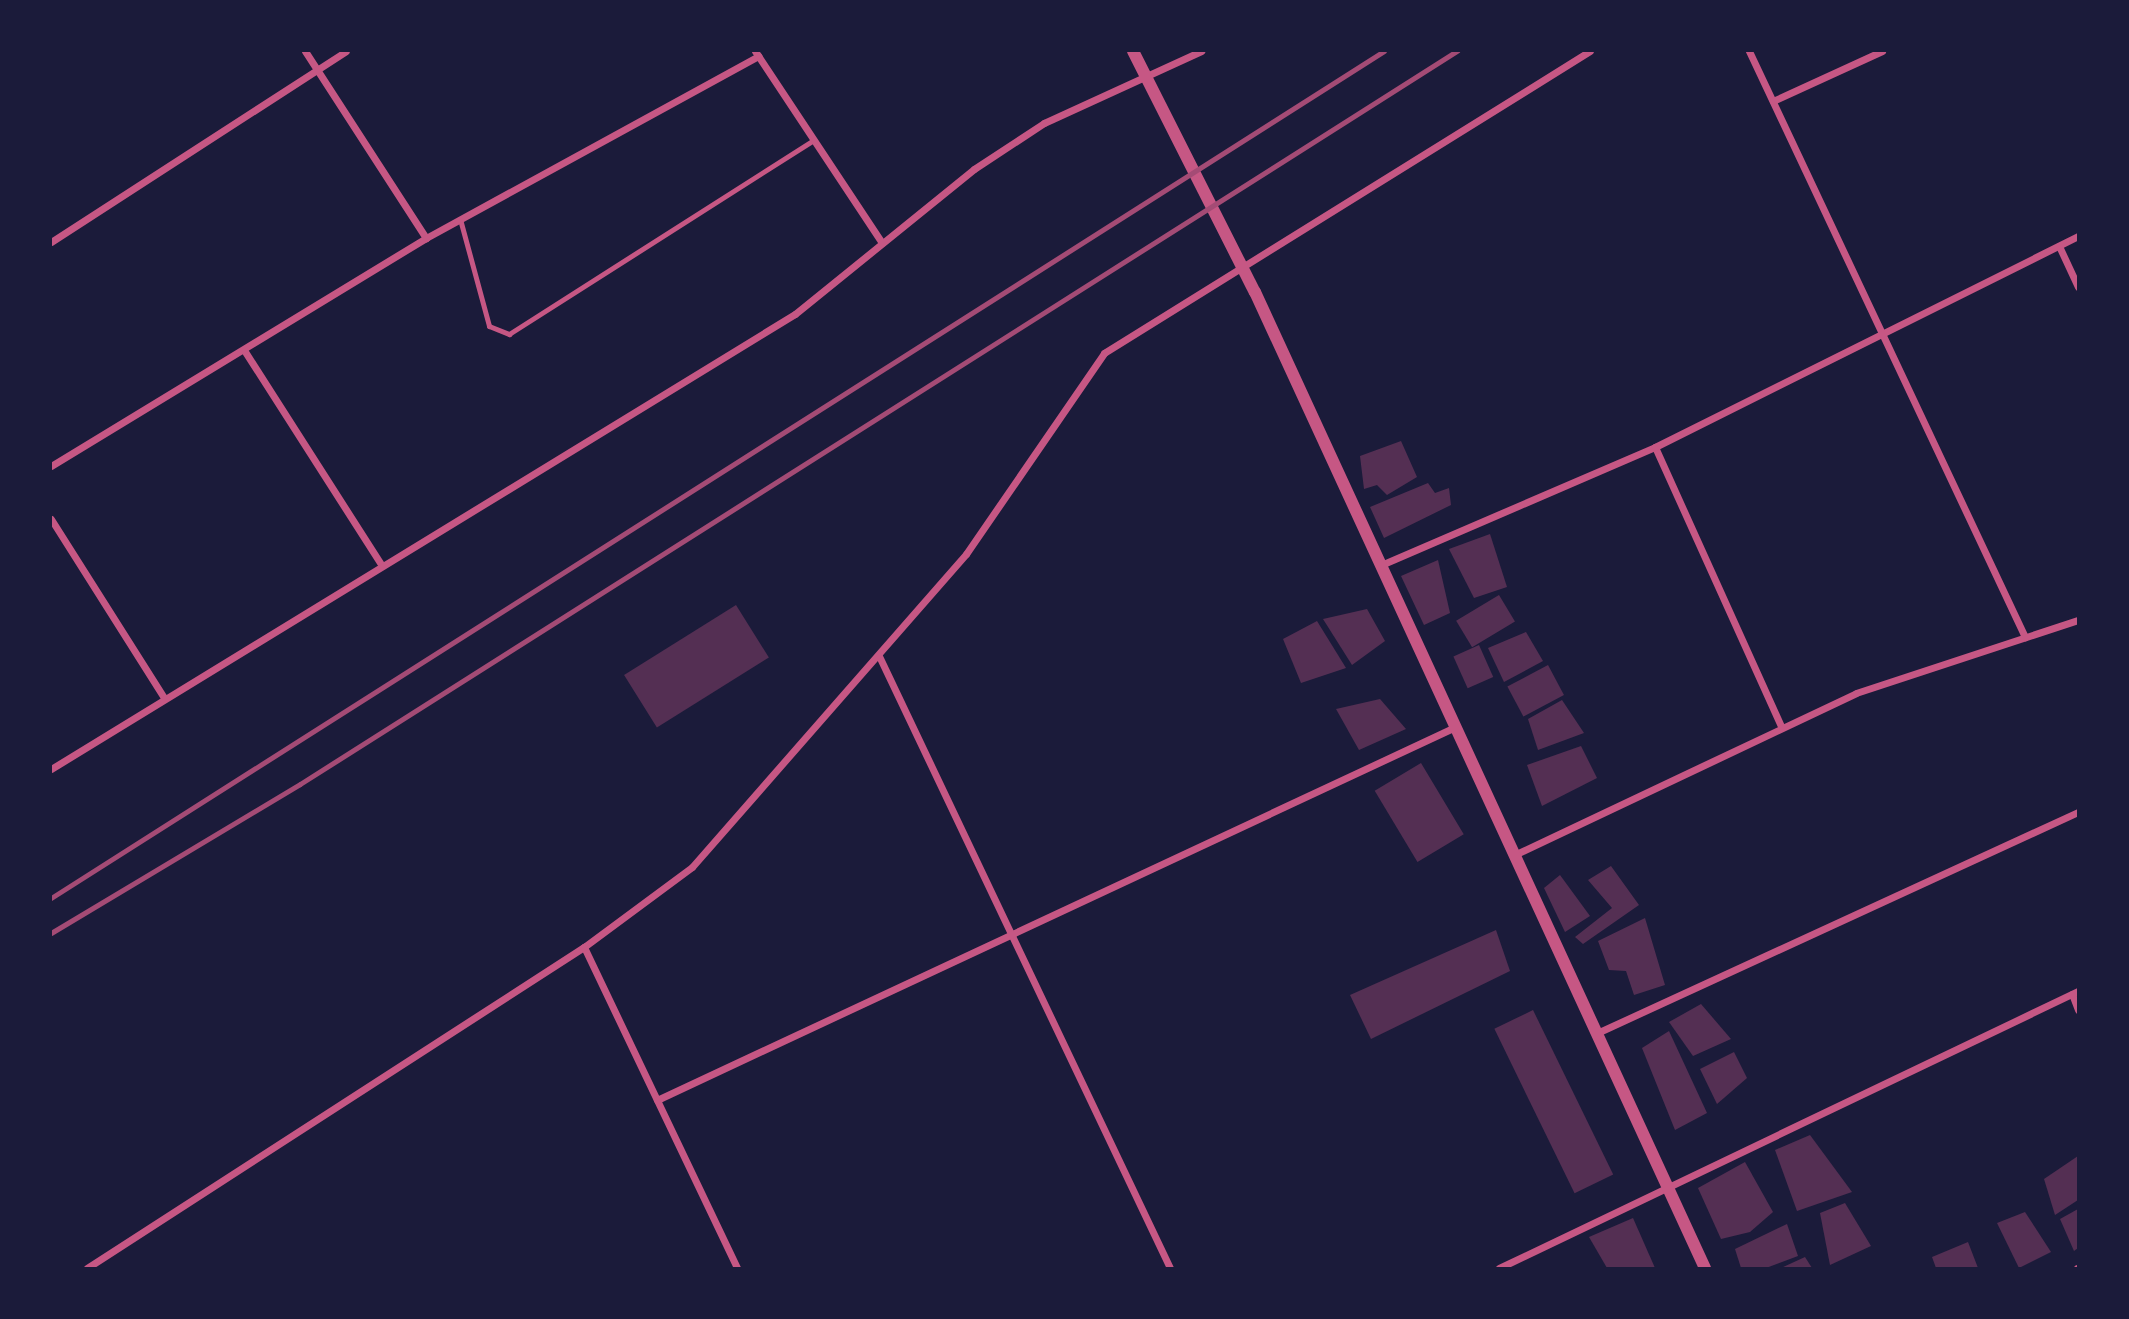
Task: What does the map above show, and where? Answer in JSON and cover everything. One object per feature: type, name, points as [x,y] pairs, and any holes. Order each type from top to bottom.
[{"type":"street","points":[[305,51],[426,238]]},
{"type":"street","points":[[51,242],[346,51]]},
{"type":"street","points":[[1133,51],[1255,292],[1705,1268]]},
{"type":"street","points":[[51,769],[380,563],[795,314],[882,243],[1044,123],[1201,51]]},
{"type":"street","points":[[87,1268],[584,947],[692,867],[989,525],[1104,353],[1590,51]]},
{"type":"street","points":[[1749,51],[1884,332],[2025,637]]},
{"type":"street","points":[[1773,101],[1882,51]]},
{"type":"street","points":[[51,466],[426,238],[757,54],[882,243]]},
{"type":"street","points":[[1381,565],[1655,447],[2078,236]]},
{"type":"street","points":[[2059,246],[2078,288]]},
{"type":"street","points":[[244,350],[380,563]]},
{"type":"street","points":[[1655,447],[1782,729]]},
{"type":"street","points":[[51,519],[164,698]]},
{"type":"street","points":[[1514,855],[1856,693],[2078,620]]},
{"type":"street","points":[[878,656],[1170,1268]]},
{"type":"street","points":[[657,1100],[1009,933],[1455,727]]},
{"type":"street","points":[[1597,1033],[2078,812]]},
{"type":"street","points":[[584,947],[737,1268]]},
{"type":"street","points":[[1499,1268],[2075,992],[2078,1010]]},
{"type":"lane","points":[[460,219],[489,326],[509,334],[814,140]]},
{"type":"building","points":[[1401,441],[1417,477],[1387,495],[1377,485],[1364,489],[1360,456]]},
{"type":"building","points":[[1428,483],[1435,493],[1449,488],[1451,505],[1384,538],[1370,507]]},
{"type":"building","points":[[1490,534],[1507,587],[1474,598],[1449,549]]},
{"type":"building","points":[[1438,560],[1450,613],[1424,625],[1401,576]]},
{"type":"building","points":[[1499,595],[1515,622],[1472,647],[1456,621]]},
{"type":"building","points":[[736,605],[769,658],[657,728],[624,675]]},
{"type":"building","points":[[1367,609],[1385,641],[1352,665],[1323,619]]},
{"type":"building","points":[[1317,621],[1346,668],[1301,683],[1283,639]]},
{"type":"building","points":[[1526,632],[1543,661],[1504,682],[1488,648]]},
{"type":"building","points":[[1479,645],[1493,677],[1468,688],[1453,656]]},
{"type":"building","points":[[1548,665],[1564,695],[1523,717],[1507,687]]},
{"type":"building","points":[[1380,699],[1406,729],[1359,750],[1336,709]]},
{"type":"building","points":[[1562,700],[1584,733],[1538,750],[1528,719]]},
{"type":"building","points":[[1581,746],[1597,778],[1542,806],[1527,765]]},
{"type":"building","points":[[1421,763],[1464,834],[1417,862],[1375,791]]},
{"type":"building","points":[[1611,866],[1639,905],[1583,944],[1575,937],[1612,908],[1588,880]]},
{"type":"building","points":[[1560,875],[1590,916],[1565,932],[1544,888]]},
{"type":"building","points":[[1645,918],[1665,985],[1634,995],[1626,971],[1609,970],[1598,941]]},
{"type":"building","points":[[1496,930],[1510,971],[1371,1039],[1350,995]]},
{"type":"building","points":[[1701,1004],[1731,1039],[1693,1056],[1669,1022]]},
{"type":"building","points":[[1533,1010],[1613,1174],[1575,1193],[1494,1029]]},
{"type":"building","points":[[1669,1031],[1707,1113],[1675,1130],[1642,1048]]},
{"type":"building","points":[[1734,1052],[1747,1078],[1717,1104],[1700,1069]]},
{"type":"building","points":[[1810,1135],[1852,1192],[1797,1211],[1775,1150]]},
{"type":"building","points":[[2078,1156],[2078,1200],[2055,1215],[2044,1179]]},
{"type":"building","points":[[1745,1162],[1773,1212],[1750,1232],[1721,1239],[1698,1188]]},
{"type":"building","points":[[1845,1203],[1871,1246],[1830,1265],[1820,1213]]},
{"type":"building","points":[[2078,1209],[2078,1248],[2074,1251],[2060,1219]]},
{"type":"building","points":[[2025,1212],[2051,1252],[2019,1268],[1997,1223]]},
{"type":"building","points":[[1633,1218],[1655,1268],[1607,1268],[1589,1237]]},
{"type":"building","points":[[1787,1224],[1798,1256],[1766,1268],[1741,1268],[1735,1249]]},
{"type":"building","points":[[1968,1242],[1978,1268],[1936,1268],[1932,1257]]},
{"type":"building","points":[[1805,1257],[1812,1268],[1781,1268]]},
{"type":"railway","points":[[51,898],[1384,51]]},
{"type":"railway","points":[[51,933],[300,784],[1457,51]]}]
